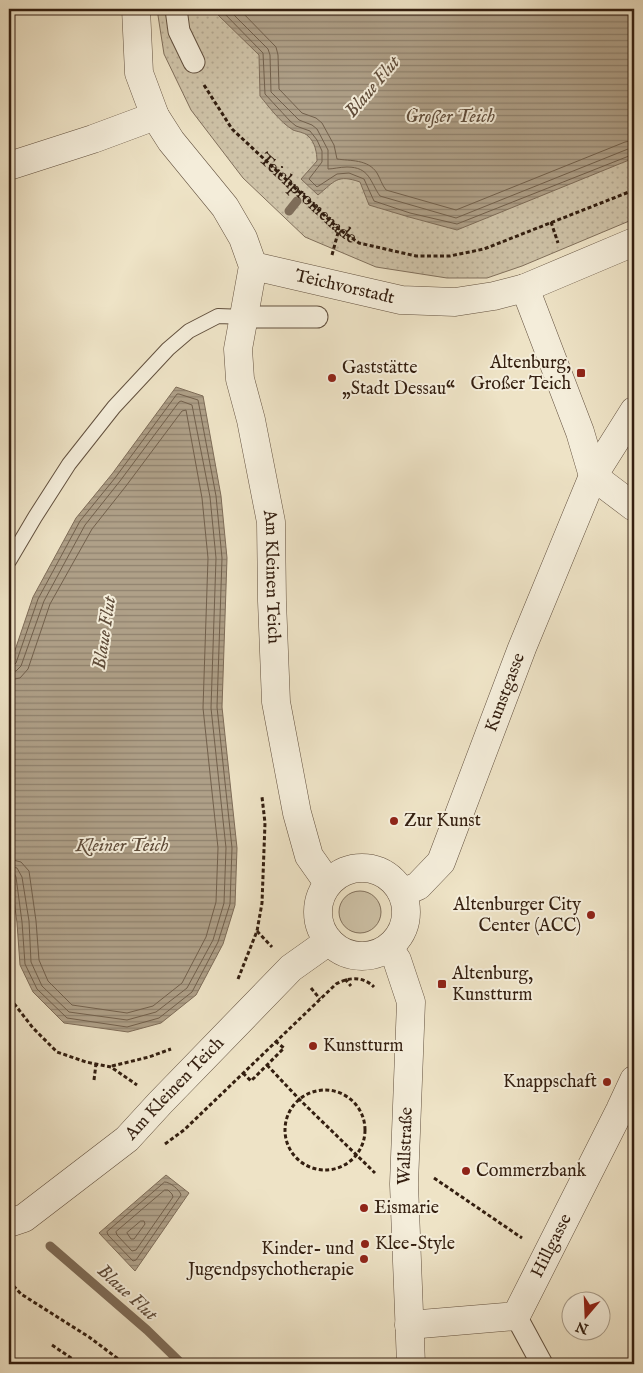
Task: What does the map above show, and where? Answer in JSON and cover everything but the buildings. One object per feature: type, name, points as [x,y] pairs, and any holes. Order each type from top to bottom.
[{"type":"street","points":[[136,9],[139,73],[155,116],[171,141],[226,208],[243,238],[253,266]]},
{"type":"street","points":[[176,9],[180,31],[194,62]]},
{"type":"street","points":[[9,166],[93,139],[155,116]]},
{"type":"street","name":"Teichvorstadt","points":[[253,266],[401,300],[455,302],[494,296],[525,288],[634,242]]},
{"type":"street","name":"Am Kleinen Teich","points":[[253,266],[238,349],[240,379],[251,420],[271,522],[276,702],[297,813],[309,856],[328,883]]},
{"type":"street","points":[[525,288],[580,432],[593,476],[634,508]]},
{"type":"street","name":"Teichvorstadt","points":[[245,316],[317,317]]},
{"type":"street","name":"Kunstgasse","points":[[402,893],[418,886],[441,862],[522,648],[593,476],[634,411]]},
{"type":"street","points":[[364,868],[377,871],[389,877],[397,884],[402,893],[406,911],[404,923],[399,936],[389,948],[365,956],[352,955],[339,950],[329,941],[322,930],[318,918],[318,905],[328,883],[339,874],[351,869],[364,868]]},
{"type":"street","name":"Am Kleinen Teich","points":[[9,1223],[24,1218],[127,1140],[160,1103],[292,968],[329,941]]},
{"type":"street","name":"Wallstraße","points":[[389,948],[397,960],[411,1002],[404,1184],[411,1364]]},
{"type":"street","name":"Hillgasse","points":[[516,1316],[634,1080]]},
{"type":"street","points":[[409,1325],[516,1316],[542,1364]]},
{"type":"lane","name":"Teichvorstadt","points":[[9,561],[69,464],[114,406],[156,361],[189,331],[218,316],[245,316]]},
{"type":"path","name":"Teichpromenade","points":[[194,62],[205,88],[232,129],[339,229],[359,243],[416,256],[450,256],[484,248],[634,190]]},
{"type":"path","points":[[235,987],[257,931],[262,903],[264,823],[261,794]]},
{"type":"path","points":[[112,1067],[160,1103],[196,1118],[336,984],[345,979],[357,978],[372,984],[377,990]]},
{"type":"path","points":[[345,979],[351,986]]},
{"type":"path","points":[[9,1000],[12,1001],[33,1028],[57,1052],[96,1064],[112,1067],[149,1057],[174,1047]]},
{"type":"path","points":[[243,1073],[251,1081],[284,1048],[275,1041]]},
{"type":"path","points":[[94,1080],[96,1064]]},
{"type":"path","points":[[267,1065],[299,1099],[381,1178]]},
{"type":"path","points":[[327,1089],[342,1093],[354,1101],[363,1113],[366,1128],[364,1143],[357,1156],[345,1166],[331,1171],[316,1170],[303,1164],[292,1154],[286,1140],[285,1125],[289,1111],[299,1099],[312,1092],[327,1089]]},
{"type":"path","points":[[431,1175],[514,1233]]},
{"type":"path","points":[[9,1281],[21,1294],[89,1337],[125,1364]]},
{"type":"path","points":[[52,1345],[80,1364]]},
{"type":"shaded area","name":"Großer Teich","points":[[157,9],[634,9],[634,219],[522,266],[487,278],[447,278],[376,267],[305,237],[243,178],[191,110],[164,54]]},
{"type":"shaded area","points":[[360,891],[375,897],[381,912],[375,927],[360,933],[345,927],[339,912],[345,897]]},
{"type":"water","name":"Großer Teich","points":[[215,9],[634,9],[634,158],[457,230],[369,205],[360,182],[346,179],[337,180],[318,195],[301,179],[317,161],[314,144],[306,135],[293,130],[284,123],[260,96],[259,55],[216,13]]},
{"type":"water","name":"Kleiner Teich","points":[[176,387],[203,396],[221,496],[227,558],[222,707],[237,848],[235,905],[223,944],[196,995],[161,1023],[128,1032],[64,1023],[33,992],[20,965],[9,861],[9,668],[33,597],[76,518],[112,474]]},
{"type":"water","points":[[166,1175],[189,1193],[135,1271],[99,1233]]},
{"type":"waterway","name":"Blaue Flut","points":[[289,211],[297,201]]},
{"type":"waterway","name":"Blaue Flut","points":[[50,1246],[147,1330],[182,1364]]},
{"type":"place","name":"Altenburg, Großer Teich","points":[[581,373]]},
{"type":"place","name":"Gaststätte „Stadt Dessau“","points":[[332,378]]},
{"type":"place","name":"Zur Kunst","points":[[394,821]]},
{"type":"place","name":"Altenburger City Center (ACC)","points":[[591,915]]},
{"type":"place","name":"Altenburg, Kunstturm","points":[[442,984]]},
{"type":"place","name":"Kunstturm","points":[[313,1046]]},
{"type":"place","name":"Knappschaft","points":[[607,1082]]},
{"type":"place","name":"Commerzbank","points":[[466,1171]]},
{"type":"place","name":"Eismarie","points":[[364,1208]]},
{"type":"place","name":"Klee-Style","points":[[365,1244]]},
{"type":"place","name":"Kinder- und Jugendpsychotherapie","points":[[364,1259]]}]
